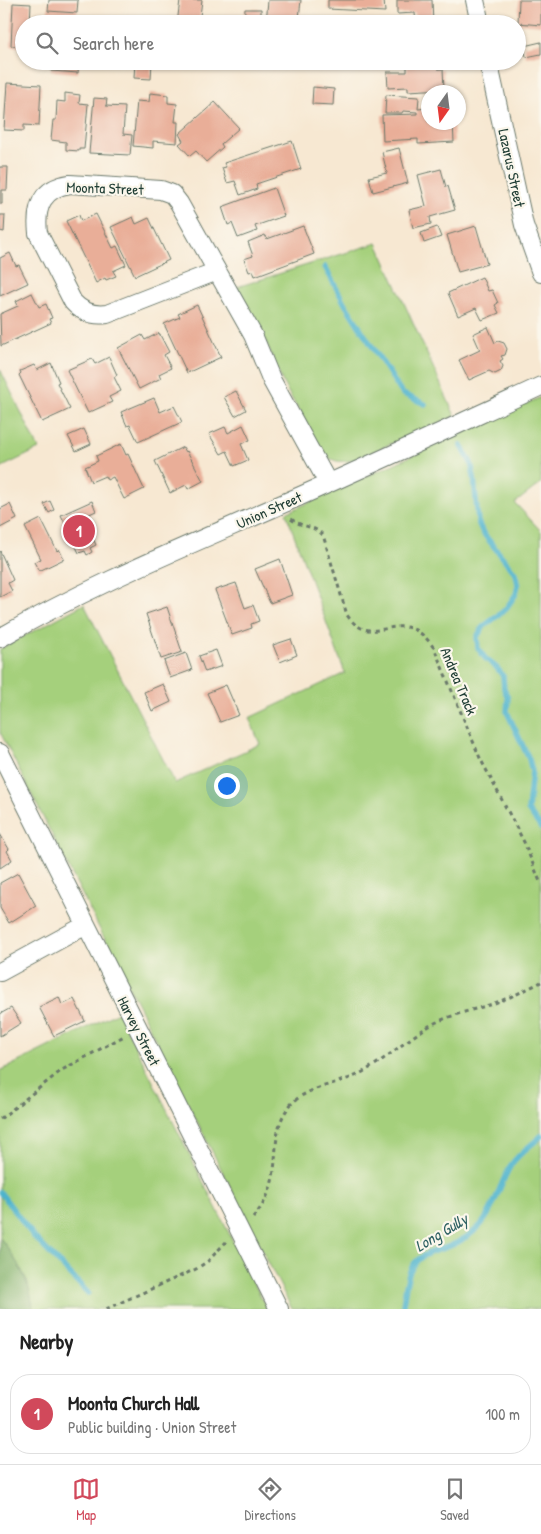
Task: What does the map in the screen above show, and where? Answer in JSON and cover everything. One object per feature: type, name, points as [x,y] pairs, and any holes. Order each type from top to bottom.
[{"type":"street","points":[[475,0],[478,15]]},
{"type":"street","name":"Lazarus Street","points":[[490,70],[524,225],[541,273]]},
{"type":"street","name":"Moonta Street","points":[[217,271],[107,314],[88,313],[73,302],[38,233],[38,209],[52,188],[70,184],[167,192],[172,194],[179,203],[217,271],[253,336],[272,381],[328,483]]},
{"type":"street","name":"Union Street","points":[[0,638],[97,586],[283,504],[541,386]]},
{"type":"street","name":"Harvey Street","points":[[0,753],[279,1309]]},
{"type":"street","points":[[0,972],[86,925]]},
{"type":"path","name":"Andrea Track","points":[[283,504],[291,519],[296,523],[319,531],[323,535],[347,615],[351,621],[359,627],[374,632],[395,626],[405,626],[422,634],[434,648],[480,758],[524,842],[541,884]]},
{"type":"path","points":[[106,1309],[202,1266],[259,1210],[269,1192],[274,1171],[277,1133],[280,1122],[289,1106],[295,1100],[310,1092],[365,1071],[430,1026],[447,1017],[514,995],[541,982]]},
{"type":"path","points":[[0,1119],[62,1070],[138,1028]]},
{"type":"green space","points":[[377,243],[455,416],[356,459],[339,461],[324,454],[284,385],[261,330],[237,287]]},
{"type":"green space","points":[[0,369],[39,449],[0,468]]},
{"type":"green space","points":[[541,397],[541,483],[515,503],[541,531],[541,1309],[292,1309],[0,732],[0,649],[84,604],[175,783],[260,744],[249,718],[345,673],[286,513]]},
{"type":"green space","points":[[118,1012],[267,1309],[33,1309],[27,1281],[20,1267],[0,1238],[0,1071]]},
{"type":"green space","points":[[0,1238],[22,1271],[32,1299],[33,1309],[0,1309]]},
{"type":"building","points":[[49,0],[78,0],[77,13],[48,11]]},
{"type":"building","points":[[180,0],[202,0],[200,15],[178,15]]},
{"type":"building","points":[[268,0],[301,0],[299,15],[267,15]]},
{"type":"building","points":[[328,0],[384,0],[385,12],[328,9]]},
{"type":"building","points":[[397,0],[432,0],[433,15],[415,15],[415,13],[397,14]]},
{"type":"building","points":[[519,0],[541,0],[541,25],[526,24],[526,15],[518,15]]},
{"type":"building","points":[[13,3],[31,4],[30,15],[15,15],[15,46],[11,46]]},
{"type":"building","points":[[245,9],[261,9],[261,15],[245,15]]},
{"type":"building","points":[[541,42],[541,54],[526,57],[526,46]]},
{"type":"building","points":[[51,70],[78,70],[78,73]]},
{"type":"building","points":[[134,70],[152,70],[151,79],[134,78]]},
{"type":"building","points":[[443,70],[444,85],[421,85],[421,90],[408,91],[408,87],[388,88],[387,72]]},
{"type":"building","points":[[7,83],[41,85],[39,126],[24,125],[24,131],[4,130]]},
{"type":"building","points":[[313,87],[334,89],[333,105],[312,104]]},
{"type":"building","points":[[65,93],[80,95],[79,103],[88,104],[84,149],[79,149],[79,151],[66,150],[66,142],[51,140],[53,120],[56,120],[57,101],[65,102]]},
{"type":"building","points":[[150,93],[168,95],[168,103],[177,104],[175,122],[178,122],[177,143],[153,141],[153,148],[133,146],[137,101],[149,102]]},
{"type":"building","points":[[386,95],[419,97],[418,109],[421,109],[421,130],[453,130],[454,142],[418,144],[418,139],[383,141],[382,115],[417,114],[417,112],[385,113]]},
{"type":"building","points":[[94,98],[107,99],[106,106],[125,107],[123,134],[132,135],[130,155],[89,153]]},
{"type":"building","points":[[215,102],[239,128],[221,144],[223,147],[206,162],[196,151],[190,156],[179,144],[183,141],[179,134]]},
{"type":"building","points":[[292,141],[301,169],[256,184],[257,189],[240,195],[235,181],[227,183],[222,168],[226,167],[224,163]]},
{"type":"building","points":[[399,148],[408,183],[373,192],[369,177],[387,173],[382,152]]},
{"type":"building","points":[[0,167],[8,167],[7,190],[2,190],[2,204],[0,204]]},
{"type":"building","points":[[441,169],[455,210],[430,217],[431,224],[413,228],[409,210],[426,206],[418,175]]},
{"type":"building","points":[[274,188],[284,216],[255,226],[257,231],[238,238],[232,223],[228,225],[222,207]]},
{"type":"building","points":[[96,214],[113,248],[117,246],[126,265],[113,271],[116,276],[106,280],[105,278],[96,283],[66,221],[79,215],[81,221]]},
{"type":"building","points":[[0,215],[5,215],[4,232],[0,231]]},
{"type":"building","points":[[133,217],[136,224],[149,218],[169,260],[135,276],[111,227]]},
{"type":"building","points":[[303,226],[314,254],[255,276],[253,271],[249,272],[244,259],[253,256],[248,242],[265,235],[267,239]]},
{"type":"building","points":[[476,226],[487,264],[458,272],[447,235]]},
{"type":"building","points":[[437,227],[441,237],[424,243],[421,233]]},
{"type":"building","points":[[10,253],[16,266],[19,265],[28,283],[0,296],[0,258]]},
{"type":"building","points":[[482,277],[488,291],[492,290],[498,303],[495,305],[499,313],[482,320],[476,308],[458,316],[448,293]]},
{"type":"building","points":[[32,293],[39,307],[46,304],[52,318],[49,319],[51,323],[1,346],[0,314],[18,306],[16,301]]},
{"type":"building","points":[[197,305],[221,357],[187,373],[164,324],[180,317],[178,314]]},
{"type":"building","points":[[488,327],[495,343],[498,341],[504,343],[507,349],[505,355],[501,356],[503,359],[500,361],[503,366],[501,371],[495,374],[489,371],[469,380],[459,360],[480,350],[473,334]]},
{"type":"building","points":[[159,333],[169,352],[164,355],[171,368],[159,374],[161,378],[139,389],[118,348],[142,335],[145,340]]},
{"type":"building","points":[[109,357],[117,375],[114,377],[121,391],[109,397],[112,402],[88,413],[67,370],[92,359],[95,364]]},
{"type":"building","points":[[51,363],[59,382],[57,383],[70,409],[42,422],[19,375],[20,371],[34,365],[37,370]]},
{"type":"building","points":[[236,391],[246,410],[235,416],[224,397]]},
{"type":"building","points":[[154,398],[160,412],[174,406],[182,422],[138,442],[130,425],[127,426],[121,412]]},
{"type":"building","points":[[243,425],[250,440],[241,444],[248,460],[234,466],[227,451],[221,454],[209,434],[225,427],[228,433]]},
{"type":"building","points":[[84,429],[91,444],[76,451],[68,436]]},
{"type":"building","points":[[121,444],[126,455],[128,454],[144,489],[124,499],[113,477],[107,480],[105,476],[91,482],[85,467],[98,461],[96,456]]},
{"type":"building","points":[[183,447],[203,481],[188,489],[186,485],[170,493],[155,461]]},
{"type":"building","points":[[50,501],[54,510],[49,513],[44,504]]},
{"type":"building","points":[[92,501],[96,511],[83,517],[96,545],[90,548],[92,552],[87,555],[85,551],[79,553],[61,515]]},
{"type":"building","points":[[10,504],[17,519],[0,528],[0,509]]},
{"type":"building","points":[[41,519],[57,551],[59,549],[64,559],[39,571],[34,562],[41,559],[25,527]]},
{"type":"building","points":[[0,551],[13,580],[8,583],[12,591],[0,597]]},
{"type":"building","points":[[280,559],[292,595],[270,603],[255,569]]},
{"type":"building","points":[[236,583],[245,608],[253,605],[259,621],[251,624],[252,628],[232,635],[215,590]]},
{"type":"building","points":[[167,607],[182,652],[161,659],[146,614]]},
{"type":"building","points":[[291,639],[297,655],[280,662],[273,645]]},
{"type":"building","points":[[216,650],[222,666],[205,672],[199,656]]},
{"type":"building","points":[[186,653],[192,670],[170,678],[164,661]]},
{"type":"building","points":[[163,684],[171,702],[152,711],[144,692]]},
{"type":"building","points":[[226,685],[239,715],[220,722],[207,693]]},
{"type":"building","points":[[0,834],[9,849],[7,851],[12,860],[0,868]]},
{"type":"building","points":[[18,873],[36,906],[9,923],[0,908],[0,883]]},
{"type":"building","points":[[59,997],[62,1005],[74,999],[85,1021],[54,1036],[39,1007]]},
{"type":"building","points":[[11,1008],[21,1023],[0,1036],[0,1014]]},
{"type":"waterway","points":[[325,267],[345,304],[400,390],[403,394],[425,404]]},
{"type":"waterway","points":[[461,445],[471,463],[478,522],[483,533],[516,574],[518,585],[516,594],[505,610],[483,627],[477,637],[478,648],[503,676],[504,689],[508,698],[507,712],[529,759],[532,771],[528,810],[541,828]]},
{"type":"waterway","name":"Long Gully","points":[[402,1309],[407,1280],[417,1260],[432,1252],[455,1244],[477,1228],[488,1214],[511,1165],[521,1153],[541,1136]]},
{"type":"waterway","points":[[0,1192],[34,1237],[88,1293]]},
{"type":"place","name":"Moonta Church Hall","points":[[79,531]]}]
